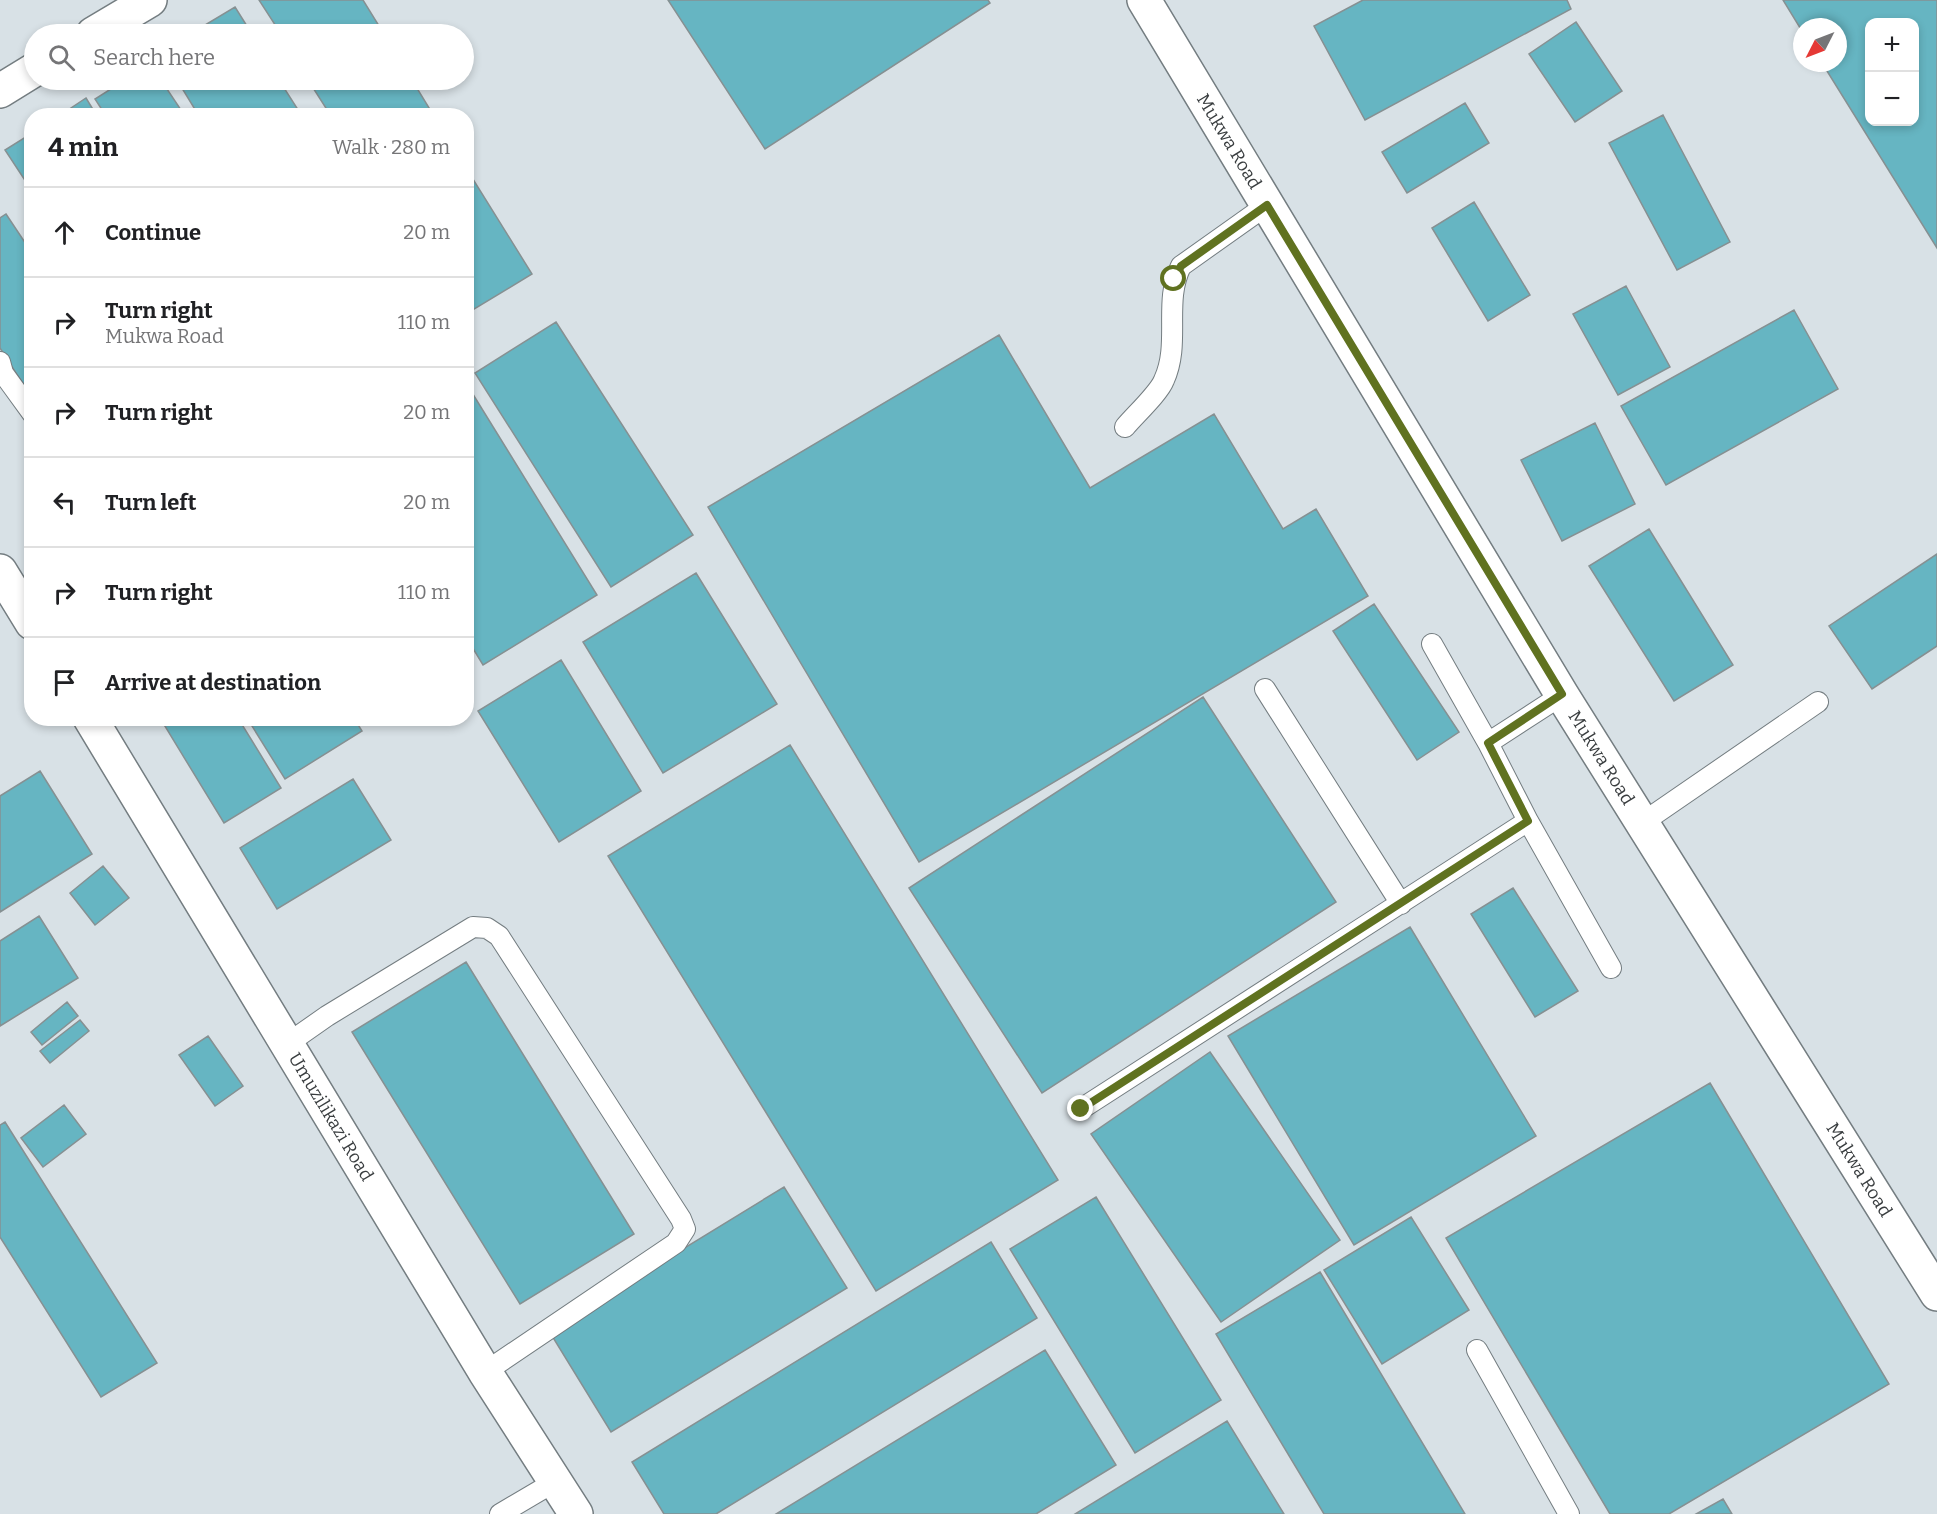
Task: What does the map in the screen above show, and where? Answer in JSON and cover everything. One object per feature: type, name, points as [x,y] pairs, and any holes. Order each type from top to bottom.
[{"type":"street","name":"Mukwa Road","points":[[1144,0],[1562,694],[1937,1294]]},
{"type":"street","points":[[108,24],[142,2]]},
{"type":"street","points":[[0,91],[24,76]]},
{"type":"street","points":[[0,571],[24,610]]},
{"type":"street","name":"Umuzilikazi Road","points":[[95,726],[485,1372],[576,1514]]},
{"type":"lane","points":[[1125,427],[1164,382],[1172,356],[1171,302],[1174,279],[1181,266],[1267,205]]},
{"type":"lane","points":[[0,362],[3,373],[24,402]]},
{"type":"lane","points":[[1432,644],[1611,968]]},
{"type":"lane","points":[[1265,689],[1401,904]]},
{"type":"lane","points":[[1488,743],[1562,694]]},
{"type":"lane","points":[[1642,823],[1818,702]]},
{"type":"lane","points":[[1081,1109],[1528,821]]},
{"type":"lane","points":[[286,1044],[327,1016],[473,927],[487,928],[499,936],[681,1219],[685,1229],[676,1243],[485,1372]]},
{"type":"lane","points":[[1477,1350],[1569,1514]]},
{"type":"lane","points":[[500,1514],[556,1481]]},
{"type":"building","points":[[259,0],[363,0],[378,24],[275,24]]},
{"type":"building","points":[[668,0],[988,0],[990,3],[765,149]]},
{"type":"building","points":[[1363,0],[1567,0],[1571,9],[1365,120],[1314,26]]},
{"type":"building","points":[[1783,0],[1937,0],[1937,248],[1828,72],[1847,72],[1847,18],[1794,18]]},
{"type":"building","points":[[235,7],[246,24],[207,24]]},
{"type":"building","points":[[1576,22],[1622,91],[1575,122],[1529,54]]},
{"type":"building","points":[[109,90],[168,90],[180,108],[101,108],[95,99]]},
{"type":"building","points":[[183,90],[285,90],[297,108],[194,108]]},
{"type":"building","points":[[314,90],[418,90],[429,108],[326,108]]},
{"type":"building","points":[[86,98],[92,108],[71,108]]},
{"type":"building","points":[[1465,103],[1489,143],[1407,193],[1382,152]]},
{"type":"building","points":[[1663,115],[1730,242],[1677,270],[1609,143]]},
{"type":"building","points":[[24,138],[24,179],[5,150]]},
{"type":"building","points":[[474,181],[532,274],[474,309]]},
{"type":"building","points":[[1474,202],[1530,295],[1488,321],[1432,228]]},
{"type":"building","points":[[6,214],[24,241],[24,386],[0,348],[0,218]]},
{"type":"building","points":[[1626,286],[1670,367],[1618,395],[1573,314]]},
{"type":"building","points":[[1794,310],[1838,389],[1666,485],[1621,406]]},
{"type":"building","points":[[556,322],[693,535],[611,587],[475,373]]},
{"type":"building","points":[[999,335],[1090,488],[1214,414],[1283,529],[1316,509],[1368,596],[919,862],[708,507]]},
{"type":"building","points":[[474,396],[597,595],[483,665],[474,650]]},
{"type":"building","points":[[1595,423],[1635,504],[1562,541],[1521,460]]},
{"type":"building","points":[[1649,529],[1733,665],[1674,701],[1589,566]]},
{"type":"building","points":[[1937,554],[1937,646],[1872,689],[1829,626]]},
{"type":"building","points":[[696,573],[777,704],[663,773],[583,642]]},
{"type":"building","points":[[1374,604],[1459,732],[1417,760],[1333,631]]},
{"type":"building","points":[[561,660],[641,791],[559,842],[478,711]]},
{"type":"building","points":[[1203,697],[1336,902],[1042,1093],[909,888]]},
{"type":"building","points":[[165,726],[243,726],[281,788],[224,823]]},
{"type":"building","points":[[252,726],[359,726],[362,731],[285,779]]},
{"type":"building","points":[[790,745],[1058,1180],[876,1291],[608,856]]},
{"type":"building","points":[[40,771],[92,854],[0,912],[0,796]]},
{"type":"building","points":[[353,779],[391,840],[277,909],[240,848]]},
{"type":"building","points":[[103,866],[129,898],[95,925],[70,893]]},
{"type":"building","points":[[1513,888],[1578,991],[1535,1017],[1471,914]]},
{"type":"building","points":[[39,916],[78,978],[0,1026],[0,941]]},
{"type":"building","points":[[1410,927],[1536,1136],[1354,1245],[1228,1036]]},
{"type":"building","points":[[466,962],[634,1234],[520,1304],[352,1032]]},
{"type":"building","points":[[67,1002],[78,1016],[42,1045],[31,1032]]},
{"type":"building","points":[[80,1020],[89,1031],[50,1063],[40,1051]]},
{"type":"building","points":[[208,1036],[243,1086],[215,1106],[179,1055]]},
{"type":"building","points":[[1210,1052],[1340,1240],[1221,1322],[1091,1134]]},
{"type":"building","points":[[1710,1083],[1889,1384],[1669,1514],[1610,1514],[1446,1238]]},
{"type":"building","points":[[64,1105],[86,1134],[43,1167],[21,1138]]},
{"type":"building","points":[[5,1122],[157,1363],[101,1397],[0,1237],[0,1125]]},
{"type":"building","points":[[784,1187],[847,1288],[611,1432],[549,1331]]},
{"type":"building","points":[[1096,1197],[1221,1400],[1135,1453],[1010,1249]]},
{"type":"building","points":[[1411,1217],[1469,1310],[1382,1364],[1324,1270]]},
{"type":"building","points":[[991,1242],[1037,1318],[716,1514],[664,1514],[632,1462]]},
{"type":"building","points":[[1320,1272],[1465,1514],[1324,1514],[1216,1334]]},
{"type":"building","points":[[1045,1350],[1116,1465],[1036,1514],[776,1514]]},
{"type":"building","points":[[1227,1421],[1284,1514],[1075,1514]]},
{"type":"building","points":[[1723,1499],[1732,1514],[1696,1514]]},
{"type":"route","points":[[1081,1109],[1528,821],[1488,743],[1562,694],[1267,205],[1181,266],[1174,279]]}]
